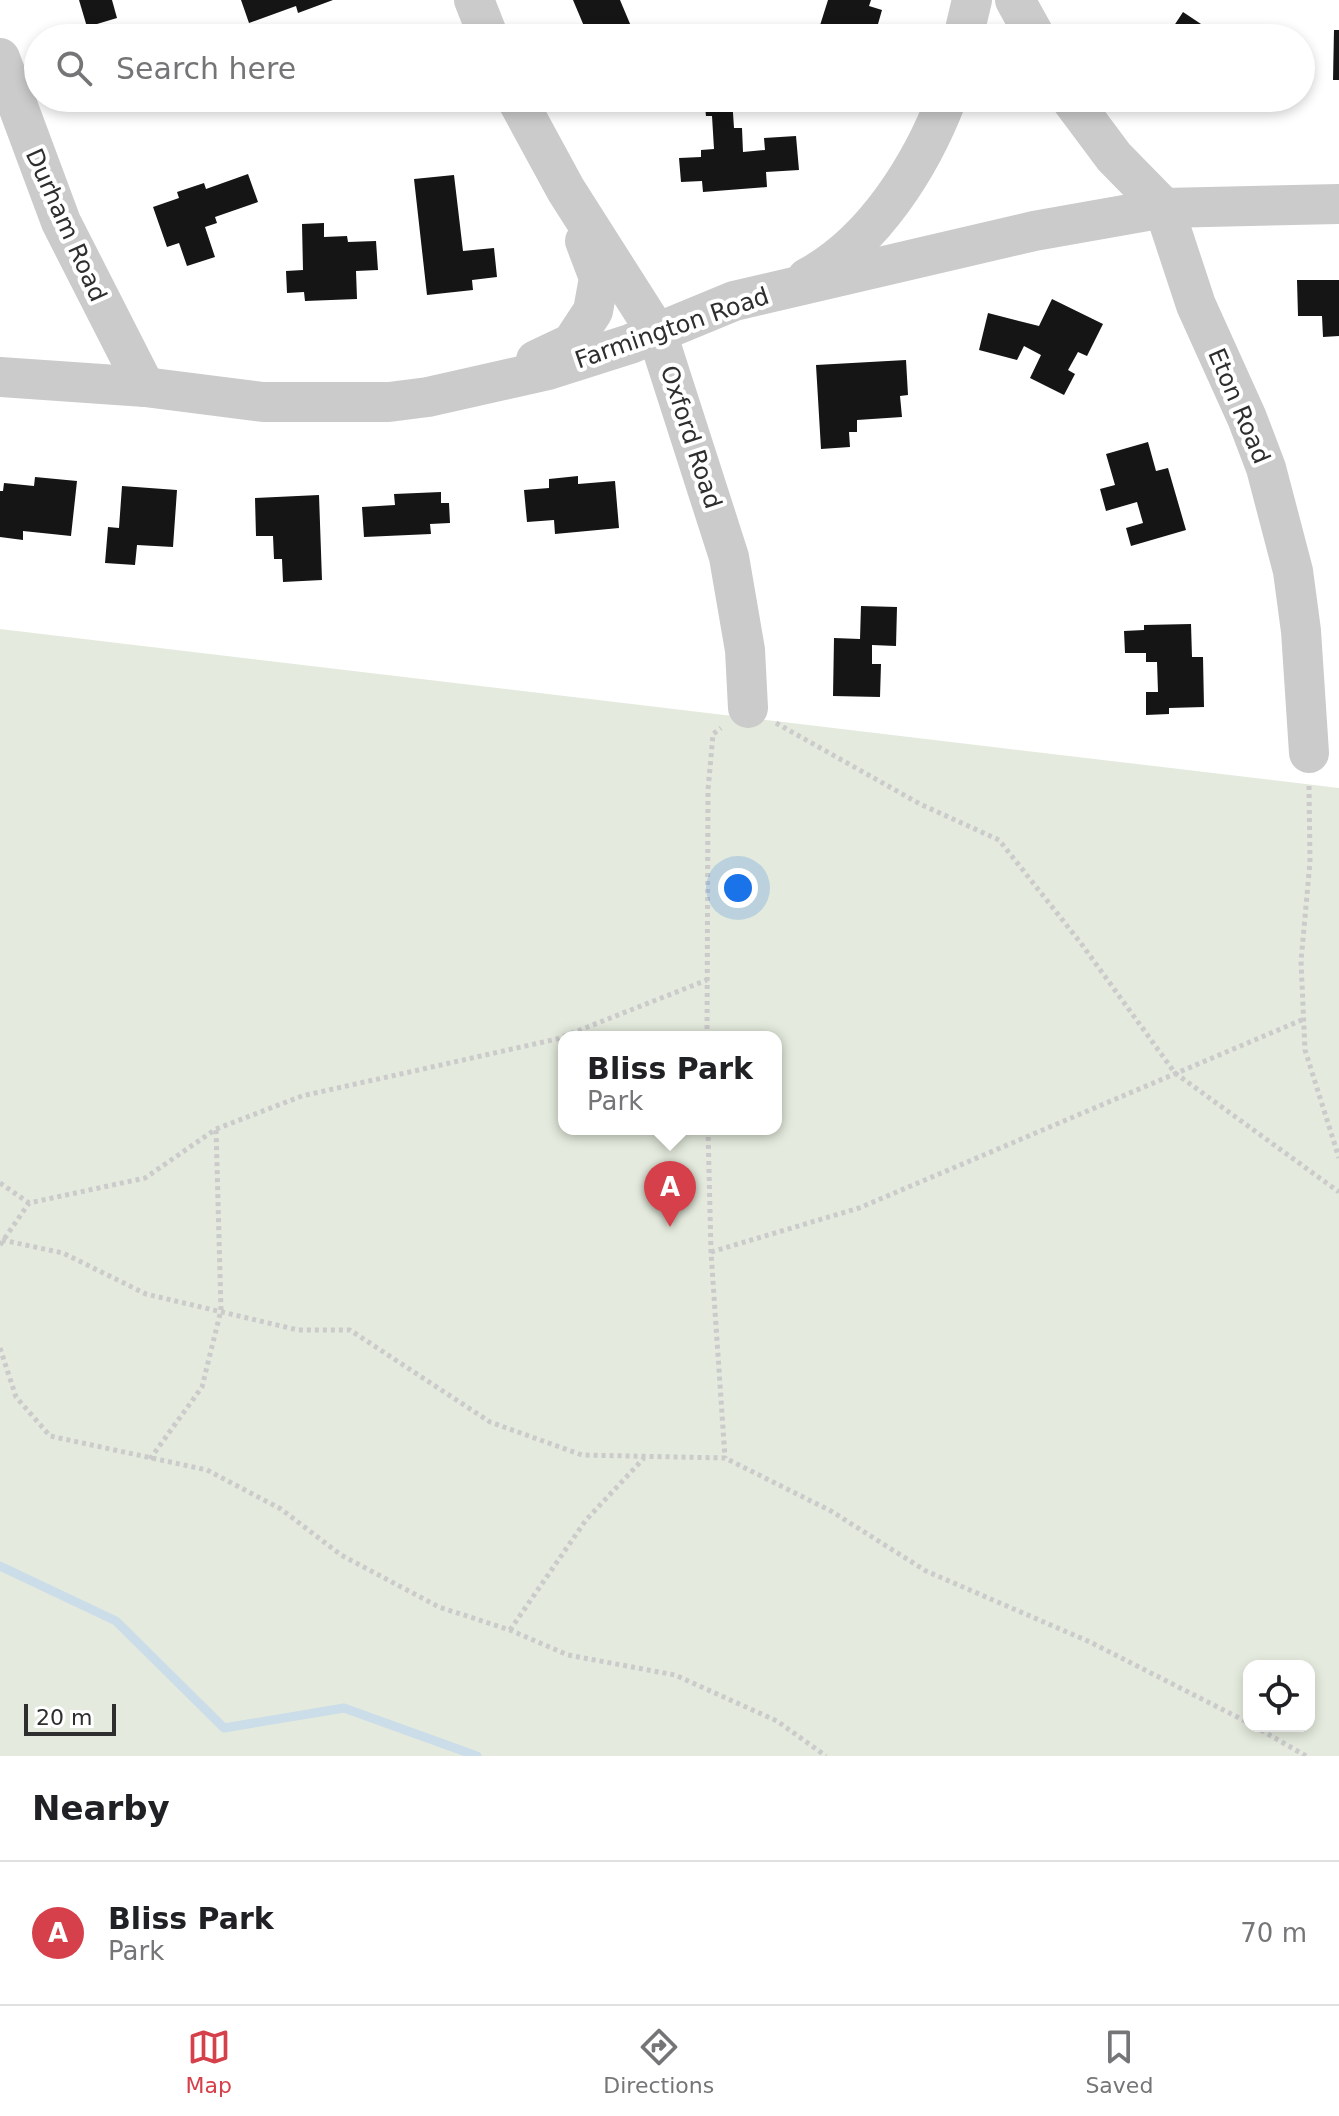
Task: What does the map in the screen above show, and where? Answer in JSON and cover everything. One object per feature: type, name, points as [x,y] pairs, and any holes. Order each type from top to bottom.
[{"type":"street","points":[[474,0],[483,24]]},
{"type":"street","points":[[966,24],[972,0]]},
{"type":"street","points":[[1015,0],[1028,24]]},
{"type":"street","name":"Durham Road","points":[[0,58],[61,222],[145,387]]},
{"type":"street","name":"Oxford Road","points":[[524,112],[566,190],[657,333],[729,557],[745,650],[748,708]]},
{"type":"street","points":[[793,285],[819,272],[877,217],[919,155],[940,112]]},
{"type":"street","name":"Eton Road","points":[[1080,112],[1114,157],[1164,208],[1196,305],[1247,418],[1281,520],[1301,631],[1309,753]]},
{"type":"street","name":"Oxford Road","points":[[494,383],[572,343],[593,311],[599,278],[566,190]]},
{"type":"street","name":"Farmington Road","points":[[0,377],[145,387],[263,402],[389,402],[548,370],[657,333],[734,301],[793,285],[908,263],[1034,231],[1164,208],[1339,204]]},
{"type":"path","points":[[707,1031],[708,790],[713,734],[748,708],[920,804],[999,840],[1080,942],[1175,1073],[1339,1192]]},
{"type":"path","points":[[1309,753],[1310,862],[1301,961],[1305,1050],[1339,1158]]},
{"type":"path","points":[[577,1031],[707,980]]},
{"type":"path","points":[[711,1252],[859,1208],[1304,1019]]},
{"type":"path","points":[[558,1039],[302,1096],[216,1129],[145,1178],[29,1203],[1,1242],[63,1253],[146,1294],[298,1330],[350,1330],[421,1380],[490,1422],[582,1455],[725,1458],[831,1511],[926,1571],[1090,1642],[1243,1720]]},
{"type":"path","points":[[150,1459],[202,1387],[221,1310],[216,1129]]},
{"type":"path","points":[[708,1135],[711,1252],[725,1458]]},
{"type":"path","points":[[0,1183],[29,1203]]},
{"type":"path","points":[[0,1348],[16,1397],[50,1436],[207,1470],[281,1509],[341,1555],[425,1600],[510,1630],[568,1655],[675,1675],[777,1721],[826,1756]]},
{"type":"path","points":[[510,1630],[586,1520],[644,1457]]},
{"type":"path","points":[[1264,1732],[1306,1756]]},
{"type":"shaded area","points":[[0,629],[1339,788],[1339,1756],[0,1756]]},
{"type":"building","points":[[79,0],[112,0],[117,18],[86,24]]},
{"type":"building","points":[[241,0],[333,0],[298,13],[296,6],[249,23]]},
{"type":"building","points":[[573,0],[620,0],[630,24],[583,24]]},
{"type":"building","points":[[828,0],[871,0],[869,6],[882,10],[878,24],[820,24]]},
{"type":"building","points":[[1183,12],[1201,24],[1175,24]]},
{"type":"building","points":[[1334,30],[1339,30],[1339,80],[1333,80]]},
{"type":"building","points":[[706,112],[733,112],[734,128],[742,128],[743,152],[765,150],[764,138],[796,136],[799,170],[766,172],[767,187],[703,192],[702,181],[681,182],[679,158],[701,157],[701,150],[714,149],[712,116],[706,116]]},
{"type":"building","points":[[248,174],[258,202],[215,217],[217,223],[205,227],[215,257],[187,266],[179,243],[167,247],[153,207],[179,198],[177,192],[204,183],[206,189]]},
{"type":"building","points":[[454,175],[463,251],[494,248],[497,277],[472,280],[473,290],[427,295],[414,179]]},
{"type":"building","points":[[324,223],[324,237],[347,236],[348,242],[376,241],[378,270],[356,271],[357,299],[305,301],[304,292],[287,293],[286,271],[303,270],[302,224]]},
{"type":"building","points":[[1297,280],[1339,280],[1339,336],[1323,337],[1322,316],[1298,316]]},
{"type":"building","points":[[1052,299],[1103,324],[1087,356],[1078,352],[1068,370],[1075,374],[1064,395],[1030,378],[1041,355],[1024,346],[1017,360],[979,350],[988,313],[1039,326]]},
{"type":"building","points":[[906,360],[908,395],[900,396],[902,417],[857,420],[857,432],[849,432],[850,447],[821,449],[816,365]]},
{"type":"building","points":[[1148,442],[1156,471],[1168,468],[1186,530],[1131,546],[1126,528],[1143,523],[1137,502],[1106,511],[1100,489],[1115,485],[1106,454]]},
{"type":"building","points":[[578,476],[578,484],[615,481],[619,528],[555,534],[554,520],[527,522],[524,490],[549,488],[549,479]]},
{"type":"building","points":[[35,477],[77,481],[71,536],[23,531],[23,540],[0,537],[0,491],[3,491],[4,483],[34,486]]},
{"type":"building","points":[[122,486],[177,490],[173,547],[137,545],[135,565],[105,563],[108,527],[119,528]]},
{"type":"building","points":[[441,492],[441,503],[449,503],[450,523],[430,524],[431,534],[364,537],[362,507],[395,505],[394,494]]},
{"type":"building","points":[[319,495],[322,580],[283,582],[282,559],[274,559],[273,536],[256,536],[255,498]]},
{"type":"building","points":[[861,606],[897,607],[896,646],[872,645],[872,664],[881,664],[880,697],[833,696],[834,638],[860,639]]},
{"type":"building","points":[[1191,624],[1192,657],[1203,657],[1204,707],[1169,708],[1169,714],[1146,715],[1146,692],[1158,692],[1157,662],[1146,662],[1146,653],[1125,653],[1124,631],[1144,630],[1144,625]]},
{"type":"waterway","points":[[0,1566],[116,1621],[224,1728],[344,1708],[477,1756]]},
{"type":"place","name":"Bliss Park","points":[[670,1227]]}]
